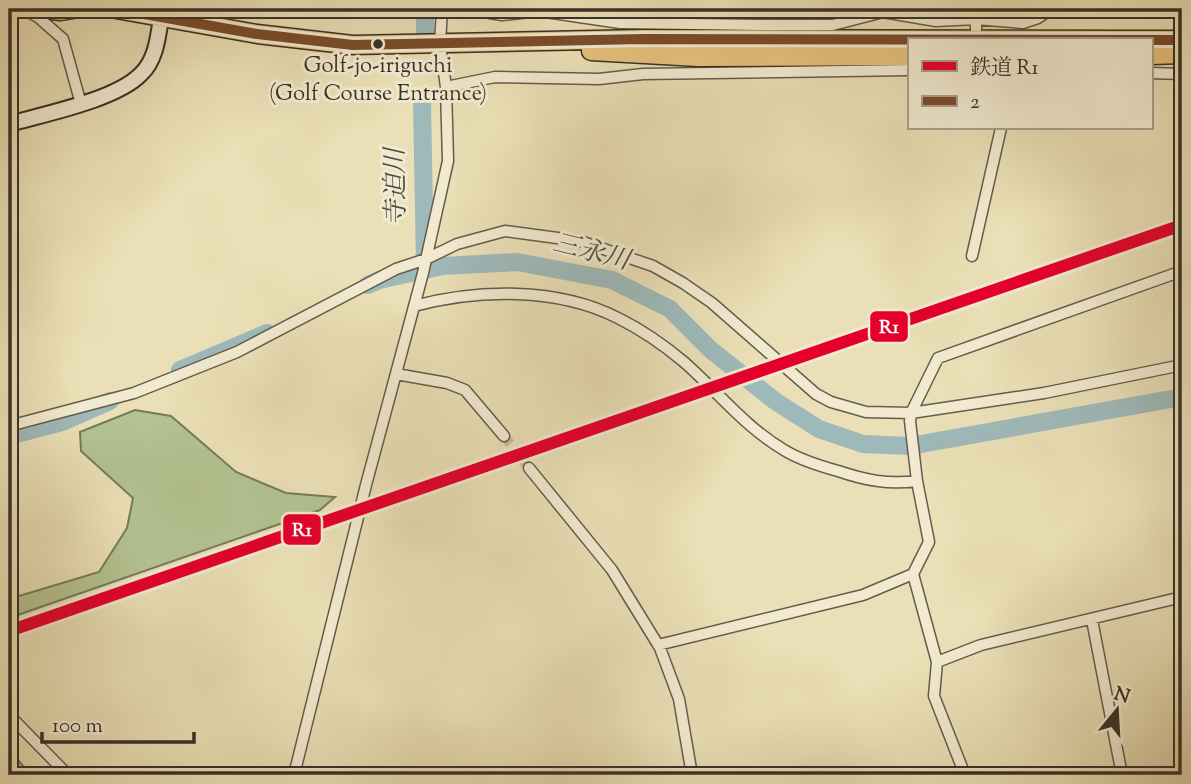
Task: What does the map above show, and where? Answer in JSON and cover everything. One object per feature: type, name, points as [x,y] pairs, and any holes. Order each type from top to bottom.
[{"type":"highway","points":[[42,9],[73,9]]},
{"type":"highway","points":[[116,9],[257,34],[353,45],[643,39],[908,39]]},
{"type":"highway","points":[[1152,40],[1182,40]]},
{"type":"highway","points":[[440,44],[698,57],[908,56]]},
{"type":"highway","points":[[1152,55],[1182,54]]},
{"type":"main road","points":[[9,124],[81,104],[124,87],[142,74],[153,57],[161,18]]},
{"type":"street","points":[[23,9],[45,22],[63,39],[81,104]]},
{"type":"street","points":[[294,775],[366,485],[426,259],[448,161],[446,87],[440,44],[442,9]]},
{"type":"street","points":[[483,9],[502,15],[539,11],[620,23],[833,25],[883,12],[936,21],[1023,23],[1038,18],[1051,9]]},
{"type":"street","points":[[446,87],[495,77],[599,79],[643,74],[908,70]]},
{"type":"street","points":[[1152,73],[1182,74]]},
{"type":"street","points":[[972,256],[1001,130]]},
{"type":"street","points":[[9,426],[134,393],[211,363],[396,269],[426,259],[457,244],[505,231],[580,241],[653,266],[712,303],[817,394],[831,402],[866,412],[910,417],[1182,365]]},
{"type":"street","points":[[658,645],[863,595],[913,574],[929,542],[916,478],[910,417],[937,358],[1182,271]]},
{"type":"street","points":[[414,306],[436,300],[491,294],[566,300],[601,311],[636,328],[683,361],[746,423],[784,450],[819,466],[873,482],[916,478]]},
{"type":"street","points":[[396,374],[447,383],[465,390],[504,436]]},
{"type":"street","points":[[529,468],[612,570],[658,645],[679,699],[692,775]]},
{"type":"street","points":[[913,574],[937,662],[934,696],[965,775]]},
{"type":"street","points":[[937,662],[981,645],[1182,597]]},
{"type":"street","points":[[1092,620],[1122,775]]},
{"type":"street","points":[[9,715],[68,775]]},
{"type":"green space","points":[[135,410],[171,416],[236,472],[286,493],[335,497],[320,510],[9,618],[9,599],[99,572],[127,528],[133,498],[81,451],[80,432]]},
{"type":"green space","points":[[9,748],[30,775],[9,775]]},
{"type":"waterway","name":"寺迫川","points":[[425,9],[425,31]]},
{"type":"waterway","name":"寺迫川","points":[[422,103],[425,266]]},
{"type":"waterway","name":"三永川","points":[[368,285],[379,280],[443,266],[517,262],[612,280],[670,309],[711,350],[775,401],[819,429],[863,444],[910,446],[1182,397]]},
{"type":"waterway","name":"三永川","points":[[180,370],[267,333]]},
{"type":"waterway","name":"三永川","points":[[9,436],[62,422],[110,401]]},
{"type":"tunnel","points":[[504,436],[529,468]]},
{"type":"rail line","name":"R1","points":[[9,631],[1182,225]]},
{"type":"transit line","name":"2","points":[[116,9],[257,34],[353,45],[643,39],[908,39]]},
{"type":"transit line","name":"2","points":[[1152,40],[1182,40]]},
{"type":"place","name":"Golf-jo-iriguchi (Golf Course Entrance)","points":[[378,44]]}]
